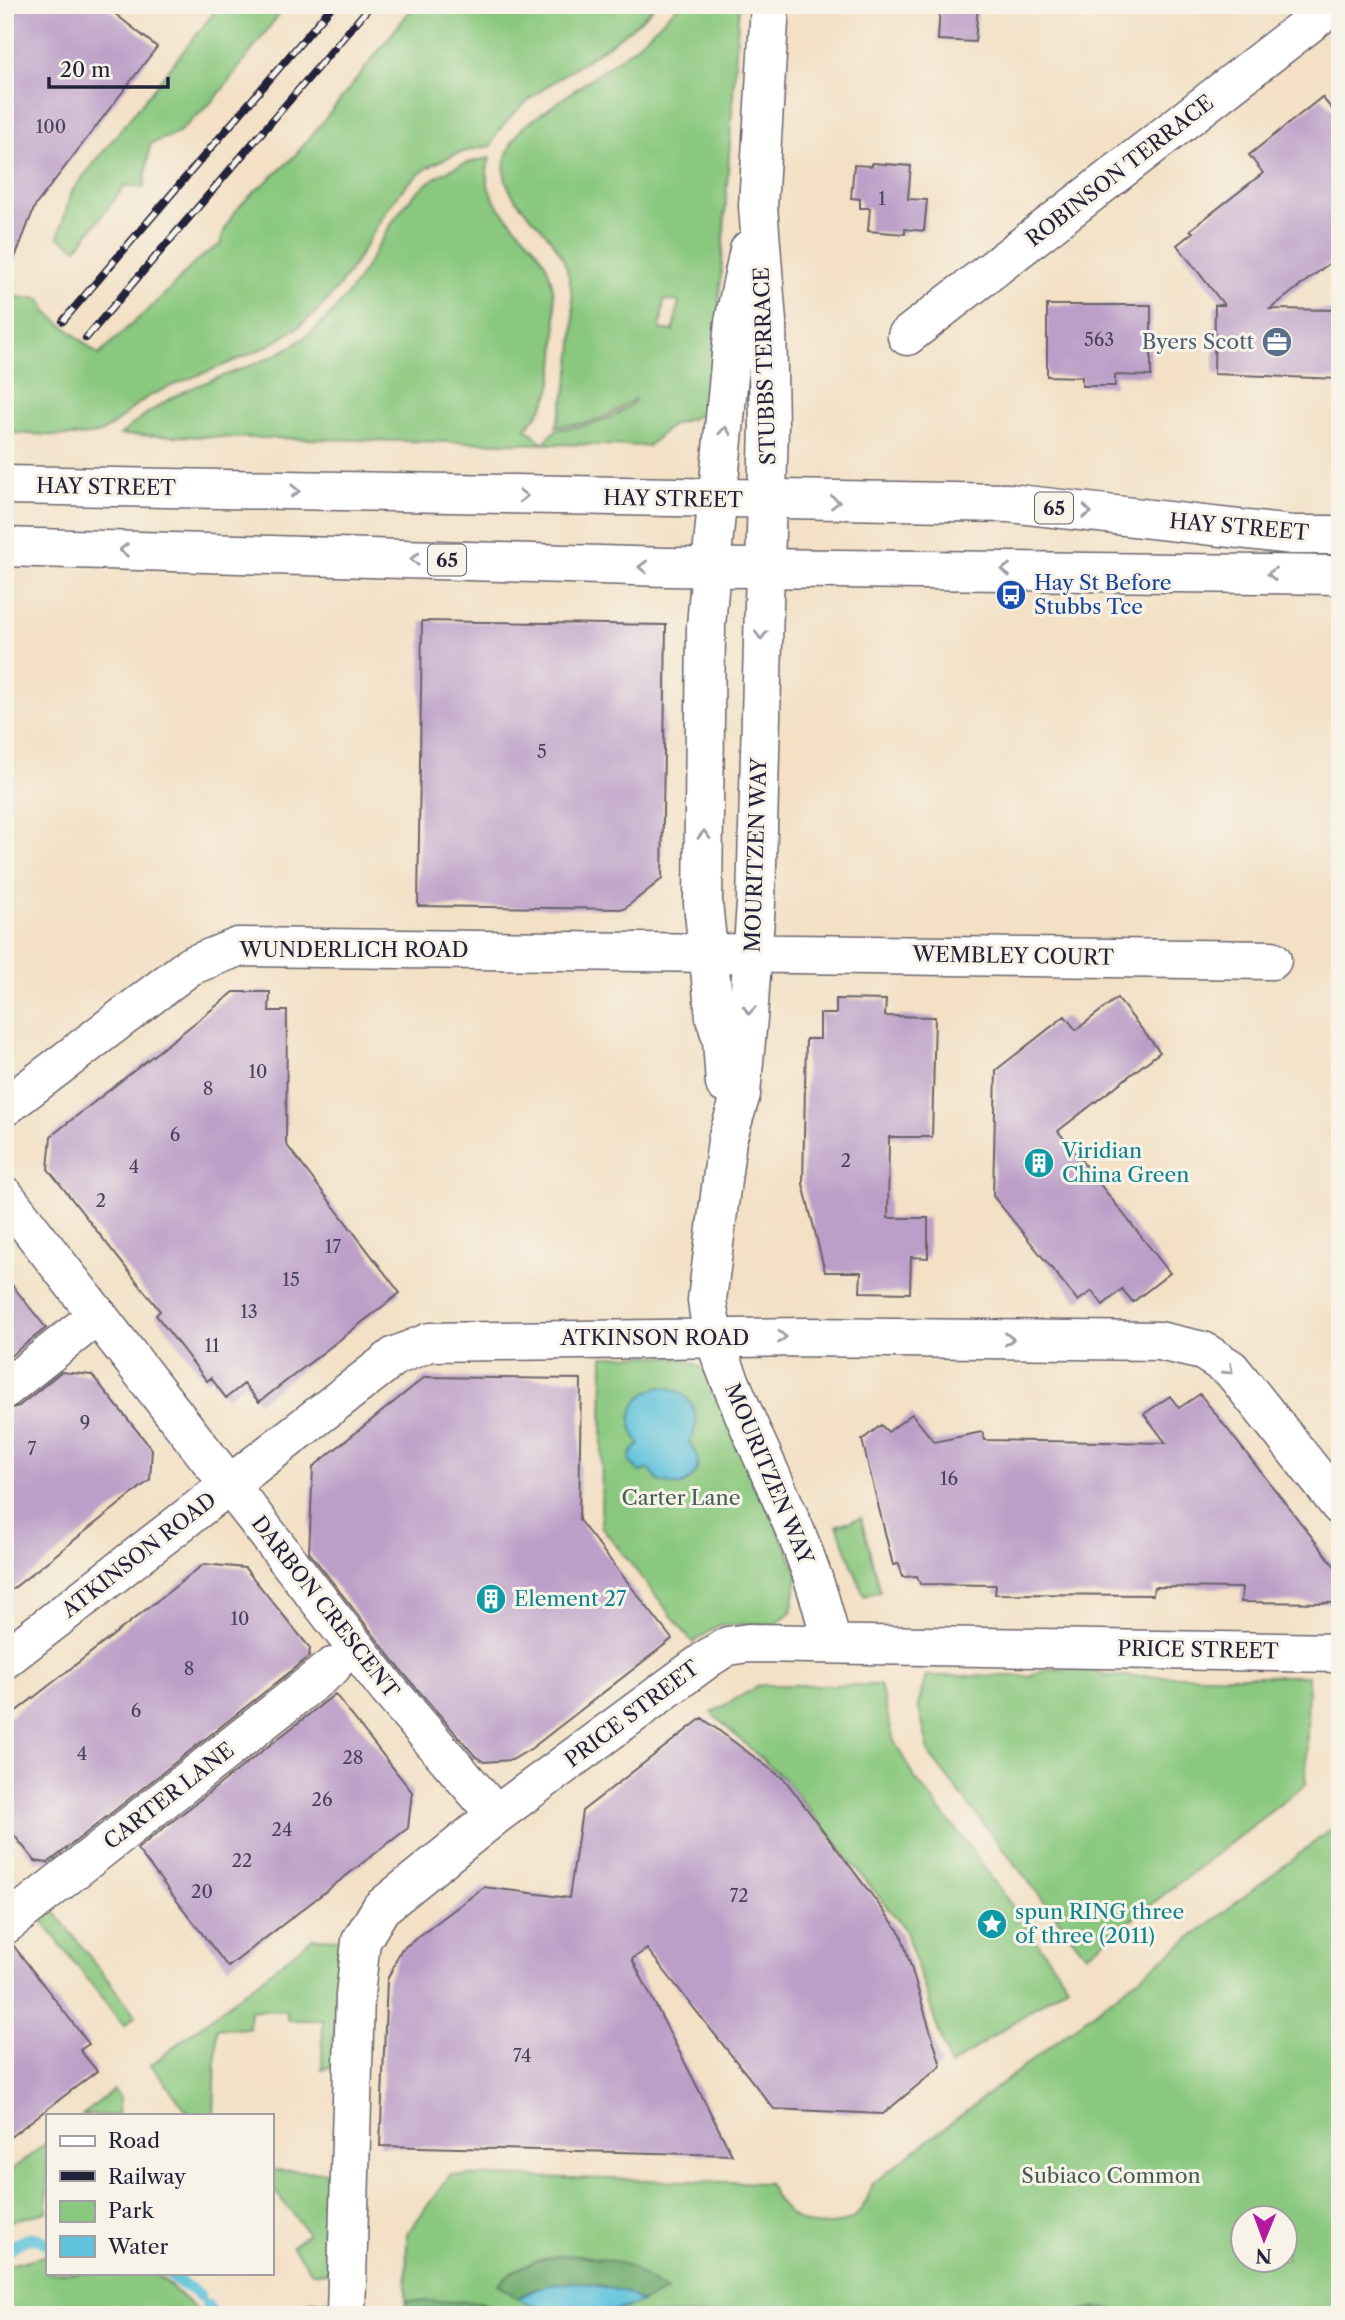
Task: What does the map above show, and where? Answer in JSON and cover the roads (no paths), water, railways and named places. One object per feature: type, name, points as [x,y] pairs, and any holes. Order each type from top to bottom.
[{"type":"street","name":"STUBBS TERRACE","points":[[765,567],[769,426],[767,322],[758,206],[770,5]]},
{"type":"street","name":"ROBINSON TERRACE","points":[[907,336],[1334,5]]},
{"type":"street","name":"STUBBS TERRACE","points":[[711,567],[734,322],[758,206]]},
{"type":"street","name":"HAY STREET","points":[[5,485],[767,501],[1009,503],[1293,535],[1340,535]]},
{"type":"street","name":"HAY STREET","points":[[5,547],[711,567],[1340,575]]},
{"type":"street","points":[[5,572],[13,572],[65,549]]},
{"type":"street","name":"MOURITZEN WAY","points":[[711,567],[706,626],[703,903],[706,953],[715,1017],[722,1040],[727,1140]]},
{"type":"street","name":"MOURITZEN WAY","points":[[765,567],[753,953],[741,1094],[727,1140],[706,1300],[714,1338],[822,1599],[831,1643]]},
{"type":"street","name":"WUNDERLICH ROAD","points":[[5,1107],[190,967],[238,947],[753,953]]},
{"type":"street","name":"WEMBLEY COURT","points":[[753,953],[1272,960]]},
{"type":"street","name":"DARBON CRESCENT","points":[[5,1196],[388,1689],[495,1815]]},
{"type":"street","points":[[5,1389],[98,1315]]},
{"type":"street","name":"ATKINSON ROAD","points":[[5,1659],[395,1356],[430,1342],[714,1338],[1159,1341],[1203,1351],[1230,1369],[1340,1506]]},
{"type":"street","name":"PRICE STREET","points":[[346,2315],[355,1995],[361,1941],[381,1908],[495,1815],[688,1672],[728,1646],[748,1643],[1340,1653]]},
{"type":"street","name":"CARTER LANE","points":[[10,1912],[332,1667]]},
{"type":"water","points":[[662,1387],[681,1393],[688,1399],[695,1414],[694,1433],[689,1442],[696,1455],[698,1467],[692,1477],[679,1486],[658,1481],[650,1469],[640,1472],[630,1462],[631,1453],[640,1444],[632,1426],[633,1409],[643,1395]]},
{"type":"water","points":[[579,2282],[623,2291],[642,2302],[611,2312],[579,2315],[548,2310],[517,2298],[550,2284]]},
{"type":"waterway","points":[[5,2252],[31,2238],[46,2243]]},
{"type":"waterway","points":[[170,2274],[200,2296]]},
{"type":"waterway","points":[[207,2305],[213,2315]]},
{"type":"waterway","points":[[299,2315],[300,2310]]},
{"type":"railway","points":[[63,321],[333,5]]},
{"type":"railway","points":[[86,338],[371,5]]},
{"type":"place","name":"Byers Scott","points":[[1277,342]]},
{"type":"place","name":"Hay St Before Stubbs Tce","points":[[1011,595]]},
{"type":"place","name":"Viridian China Green","points":[[1039,1163]]},
{"type":"place","name":"Element 27","points":[[491,1599]]},
{"type":"place","name":"spun RING three of three (2011)","points":[[992,1924]]},
{"type":"park label","name":"Carter Lane","points":[[681,1498]]},
{"type":"park label","name":"Subiaco Common","points":[[1111,2176]]}]
